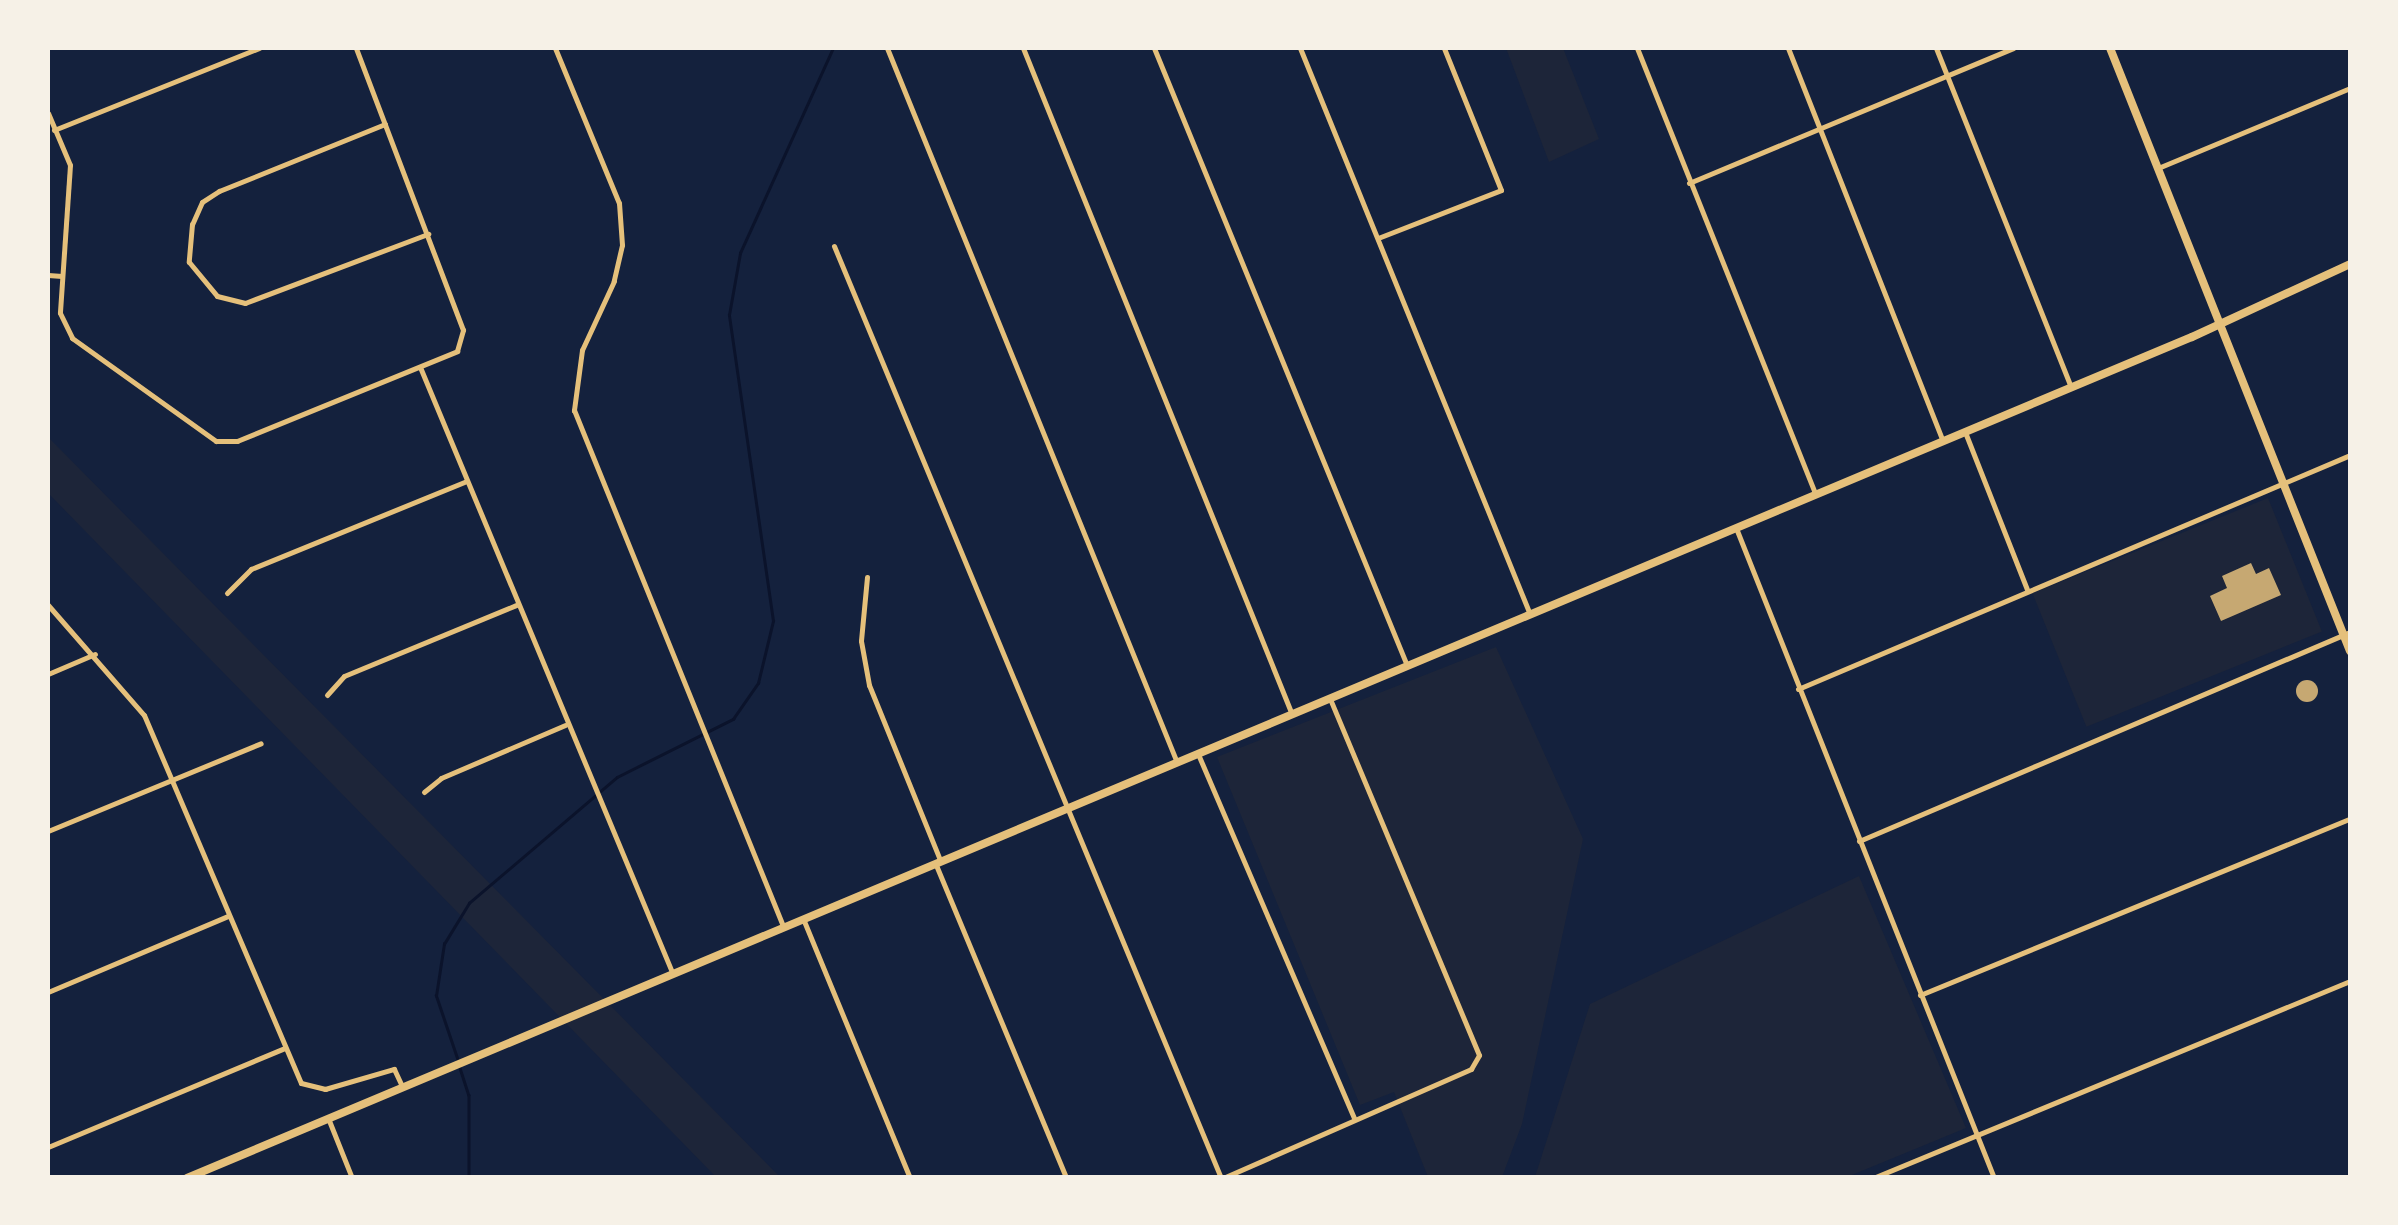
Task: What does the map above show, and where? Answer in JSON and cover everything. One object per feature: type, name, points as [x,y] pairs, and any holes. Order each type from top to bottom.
[{"type":"main road","points":[[2110,48],[2279,484],[2347,633],[2350,651]]},
{"type":"main road","points":[[187,1178],[2350,264]]},
{"type":"street","points":[[54,130],[259,48]]},
{"type":"street","points":[[48,113],[71,185],[60,313],[72,338],[216,441],[237,441],[456,351],[464,330],[356,48]]},
{"type":"street","points":[[555,48],[619,203],[622,245],[614,281],[582,350],[574,410],[783,926]]},
{"type":"street","points":[[887,48],[1176,760]]},
{"type":"street","points":[[1023,48],[1291,712]]},
{"type":"street","points":[[1154,48],[1406,664]]},
{"type":"street","points":[[1300,48],[1529,612]]},
{"type":"street","points":[[1378,238],[1502,190],[1444,48]]},
{"type":"street","points":[[1637,48],[1816,492]]},
{"type":"street","points":[[1788,48],[1942,438]]},
{"type":"street","points":[[1936,48],[2070,385]]},
{"type":"street","points":[[1689,183],[2013,48]]},
{"type":"street","points":[[2158,168],[2350,88]]},
{"type":"street","points":[[385,124],[219,191],[202,202],[192,224],[189,262],[217,296],[245,303],[428,234]]},
{"type":"street","points":[[834,246],[1063,807],[1222,1178],[1471,1068],[1479,1055],[1328,696]]},
{"type":"street","points":[[48,275],[62,276]]},
{"type":"street","points":[[420,367],[602,814],[672,972]]},
{"type":"street","points":[[1964,430],[2028,590]]},
{"type":"street","points":[[1798,689],[2350,454]]},
{"type":"street","points":[[227,593],[251,569],[467,481]]},
{"type":"street","points":[[1735,526],[1994,1178]]},
{"type":"street","points":[[866,578],[861,641],[870,685],[1066,1178]]},
{"type":"street","points":[[327,695],[344,676],[517,604]]},
{"type":"street","points":[[48,605],[96,654],[144,715],[301,1083],[325,1089],[394,1068],[402,1086]]},
{"type":"street","points":[[1859,841],[2347,633]]},
{"type":"street","points":[[48,674],[96,654]]},
{"type":"street","points":[[424,792],[442,778],[566,725]]},
{"type":"street","points":[[48,830],[261,743]]},
{"type":"street","points":[[1196,752],[1354,1118]]},
{"type":"street","points":[[1920,995],[2350,819]]},
{"type":"street","points":[[48,992],[228,916]]},
{"type":"street","points":[[803,918],[910,1178]]},
{"type":"street","points":[[1872,1178],[2350,980]]},
{"type":"street","points":[[48,1148],[284,1048]]},
{"type":"street","points":[[328,1118],[352,1178]]},
{"type":"shaded area","points":[[1506,48],[1563,48],[1599,139],[1549,162]]},
{"type":"shaded area","points":[[48,437],[780,1177],[716,1177],[48,493]]},
{"type":"shaded area","points":[[2268,498],[2322,632],[2086,727],[2032,593]]},
{"type":"shaded area","points":[[1496,647],[1583,839],[1522,1124],[1502,1177],[1428,1177],[1394,1092],[1360,1105],[1217,757]]},
{"type":"shaded area","points":[[1859,876],[1966,1128],[1847,1177],[1535,1177],[1590,1004]]},
{"type":"building","points":[[2251,563],[2256,574],[2269,568],[2281,595],[2221,621],[2210,596],[2227,588],[2222,576]]},
{"type":"building","points":[[2307,680],[2315,683],[2315,699],[2307,702],[2299,699],[2296,691],[2299,683]]},
{"type":"waterway","points":[[458,1061],[436,996],[444,944],[469,903],[617,777],[733,719],[758,683],[773,621],[729,315],[740,253],[833,48]]},
{"type":"waterway","points":[[460,1068],[469,1095],[469,1178]]}]
